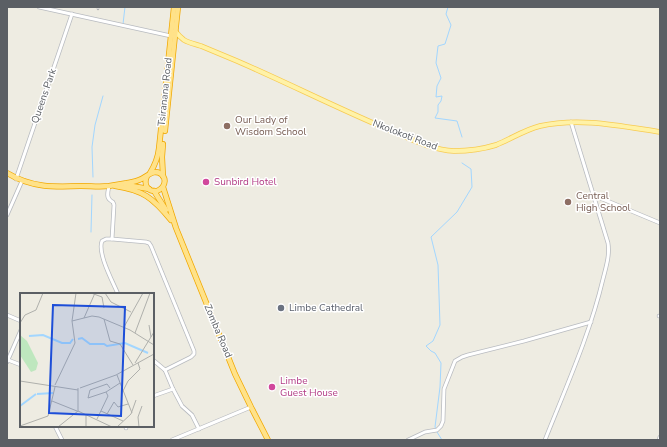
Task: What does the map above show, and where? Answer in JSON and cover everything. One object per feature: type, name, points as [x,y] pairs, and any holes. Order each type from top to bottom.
[{"type":"highway","name":"Tsiranana Road","points":[[148,175],[155,165],[158,157],[174,7]]},
{"type":"highway","name":"Tsiranana Road","points":[[163,176],[162,157],[178,7]]},
{"type":"highway","points":[[110,186],[119,184],[136,181],[153,172],[158,172],[163,176],[165,183],[159,190],[154,191],[119,184]]},
{"type":"highway","points":[[7,173],[16,179],[37,185],[54,187],[110,186],[128,188],[141,192],[151,198],[163,209],[173,222]]},
{"type":"highway","points":[[148,175],[145,183],[149,189]]},
{"type":"highway","name":"Zomba Road","points":[[163,187],[173,222],[235,374],[268,440]]},
{"type":"highway","name":"Zomba Road","points":[[154,191],[173,222]]},
{"type":"main road","name":"Nkolokoti Road","points":[[175,31],[186,41],[243,64],[368,121],[437,149],[453,151],[480,149],[543,125],[571,122],[602,123],[660,132]]},
{"type":"main road","points":[[173,44],[179,41],[186,41]]},
{"type":"street","points":[[39,7],[171,36]]},
{"type":"street","name":"Queens Park","points":[[16,179],[72,14]]},
{"type":"street","points":[[545,440],[591,322],[601,288],[609,252],[608,243],[594,195],[571,122]]},
{"type":"street","points":[[7,215],[22,181]]},
{"type":"street","points":[[110,186],[108,197],[114,205],[112,239]]},
{"type":"street","points":[[594,195],[660,222]]},
{"type":"street","points":[[118,293],[102,254],[100,245],[102,241],[112,239],[146,242],[150,244],[194,351],[193,356],[165,370]]},
{"type":"street","points":[[7,315],[20,321]]},
{"type":"street","points":[[408,440],[425,432],[435,430],[441,426],[443,421],[444,389],[456,360],[468,355],[591,322]]},
{"type":"street","points":[[20,332],[8,361],[20,365]]},
{"type":"street","points":[[154,361],[165,370],[182,406],[192,415],[199,429]]},
{"type":"street","points":[[154,396],[173,389]]},
{"type":"street","points":[[172,440],[251,407]]},
{"type":"street","points":[[56,427],[62,440]]},
{"type":"waterway","points":[[123,24],[125,7]]},
{"type":"waterway","points":[[448,7],[446,14],[451,25],[445,44],[438,46],[436,63],[441,78],[437,86],[436,97],[442,96],[435,118],[457,121],[462,137]]},
{"type":"waterway","points":[[93,177],[92,147],[95,125],[103,96]]},
{"type":"waterway","points":[[436,429],[441,363],[435,353],[426,346],[433,341],[440,325],[438,265],[431,237],[457,212],[472,187],[471,169],[462,163]]},
{"type":"waterway","points":[[91,232],[92,195]]},
{"type":"waterway","points":[[437,432],[442,440]]},
{"type":"place","name":"Our Lady of Wisdom School","points":[[227,126]]},
{"type":"place","name":"Sunbird Hotel","points":[[206,182]]},
{"type":"place","name":"Central High School","points":[[568,202]]},
{"type":"place","name":"Limbe Cathedral","points":[[281,308]]},
{"type":"place","name":"Limbe Guest House","points":[[272,387]]}]
